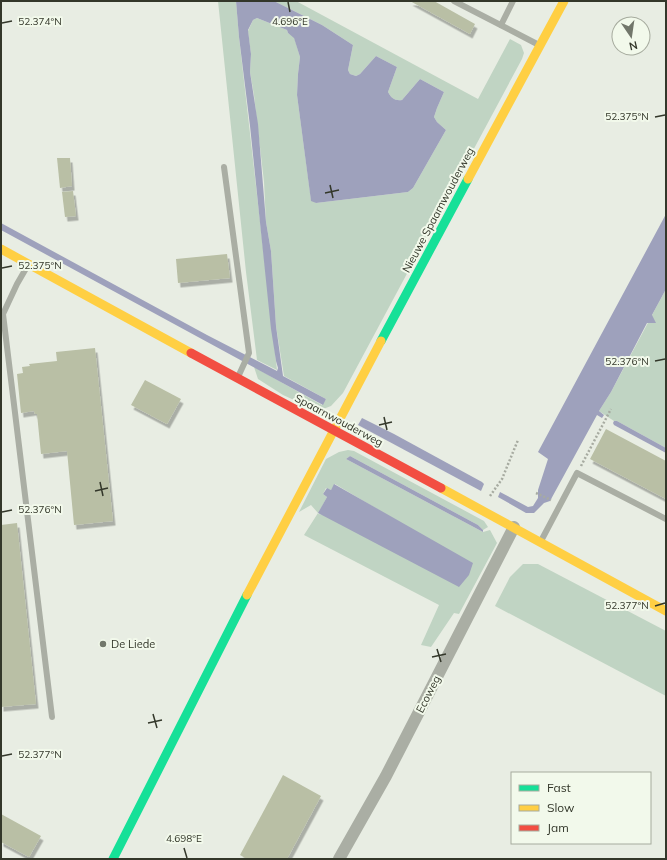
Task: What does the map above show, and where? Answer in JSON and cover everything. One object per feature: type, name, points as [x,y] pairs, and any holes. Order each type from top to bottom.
[{"type":"street","name":"Nieuwe Spaarnwouderweg","points":[[113,859],[168,747],[333,430],[564,1]]},
{"type":"street","name":"Spaarnwouderweg","points":[[1,249],[666,611]]},
{"type":"street","name":"Ecoweg","points":[[339,859],[386,776],[514,527]]},
{"type":"lane","points":[[454,1],[540,45]]},
{"type":"lane","points":[[501,25],[514,1]]},
{"type":"lane","points":[[224,167],[249,353],[237,378]]},
{"type":"lane","points":[[29,264],[3,314],[52,717]]},
{"type":"lane","points":[[541,542],[577,473],[666,519]]},
{"type":"path","points":[[577,473],[611,409]]},
{"type":"path","points":[[481,509],[502,479],[518,440]]},
{"type":"path","points":[[536,493],[552,501]]},
{"type":"green space","points":[[218,1],[236,1],[277,370],[257,360],[246,272]]},
{"type":"green space","points":[[274,1],[296,1],[478,99],[510,39],[521,45],[524,53],[343,393],[331,406],[318,411],[283,395],[258,379],[254,367],[322,405],[326,399],[284,376],[276,326],[271,251],[266,222],[264,182],[250,72],[251,54],[248,31],[253,20],[257,18],[287,30],[288,33],[294,37],[300,57],[297,95],[311,200],[316,203],[408,192],[413,188],[446,130],[434,117],[444,92],[420,79],[402,100],[394,99],[388,92],[397,67],[376,56],[360,74],[356,76],[350,74],[348,70],[353,45],[322,25]]},
{"type":"green space","points":[[666,289],[666,448],[617,421],[614,421],[599,411],[611,392]]},
{"type":"green space","points":[[348,450],[354,451],[484,521],[488,527],[483,530],[478,525],[350,456],[346,459],[483,532],[490,530],[497,543],[459,614],[454,613],[431,647],[421,645],[439,605],[304,535],[318,513],[311,505],[299,512],[326,459],[339,452]],"holes":[[[335,484],[399,522],[318,514],[327,497],[323,494],[326,488],[331,490]]]},
{"type":"green space","points":[[523,564],[538,564],[666,631],[666,696],[495,606],[510,577]]},
{"type":"water","points":[[236,1],[274,1],[322,25],[353,45],[348,70],[350,74],[356,76],[360,74],[376,56],[397,67],[388,92],[395,99],[402,100],[420,79],[444,92],[434,117],[446,130],[413,188],[408,192],[316,203],[311,201],[297,95],[300,57],[294,38],[288,33],[287,30],[257,18],[253,20],[248,30],[251,54],[250,72],[258,124],[266,222],[271,251],[276,326],[283,376],[326,399],[323,405],[1,230],[1,223],[207,335],[277,371],[278,368],[271,329]]},
{"type":"water","points":[[666,214],[666,289],[652,315],[656,323],[647,323],[611,392],[599,411],[604,415],[602,418],[597,415],[550,501],[544,503],[534,513],[526,513],[498,497],[500,492],[528,507],[533,506],[538,498],[538,490],[548,459],[538,452]]},
{"type":"water","points":[[362,418],[482,482],[484,484],[481,491],[358,425]]},
{"type":"water","points":[[614,421],[617,421],[666,448],[666,453],[614,425]]},
{"type":"water","points":[[350,456],[478,525],[483,532],[346,459]]},
{"type":"water","points":[[334,484],[473,563],[469,575],[459,587],[318,513],[327,497],[323,494],[327,488],[331,490]]},
{"type":"building","points":[[410,1],[434,1],[475,24],[470,34]]},
{"type":"building","points":[[57,158],[70,158],[72,186],[60,188]]},
{"type":"building","points":[[73,191],[76,216],[65,217],[62,192]]},
{"type":"building","points":[[227,254],[230,278],[178,283],[176,259]]},
{"type":"building","points":[[95,348],[113,521],[74,525],[67,451],[41,454],[37,414],[35,414],[34,411],[21,413],[17,374],[23,373],[22,367],[30,366],[29,364],[57,361],[56,352]]},
{"type":"building","points":[[145,380],[181,399],[167,424],[131,405]]},
{"type":"building","points":[[606,429],[666,461],[666,499],[590,459]]},
{"type":"building","points":[[17,523],[36,704],[1,707],[1,525]]},
{"type":"building","points":[[283,775],[321,796],[287,859],[247,859],[240,855]]},
{"type":"building","points":[[1,814],[41,836],[29,857],[1,842]]},
{"type":"traffic: fast","points":[[381,341],[468,179]]},
{"type":"traffic: fast","points":[[113,859],[247,595]]},
{"type":"traffic: slow","points":[[468,179],[564,1]]},
{"type":"traffic: slow","points":[[1,249],[191,353]]},
{"type":"traffic: slow","points":[[247,595],[381,341]]},
{"type":"traffic: slow","points":[[441,488],[666,611]]},
{"type":"traffic: jam","points":[[191,353],[441,488]]},
{"type":"place","name":"De Liede","points":[[103,644]]}]
